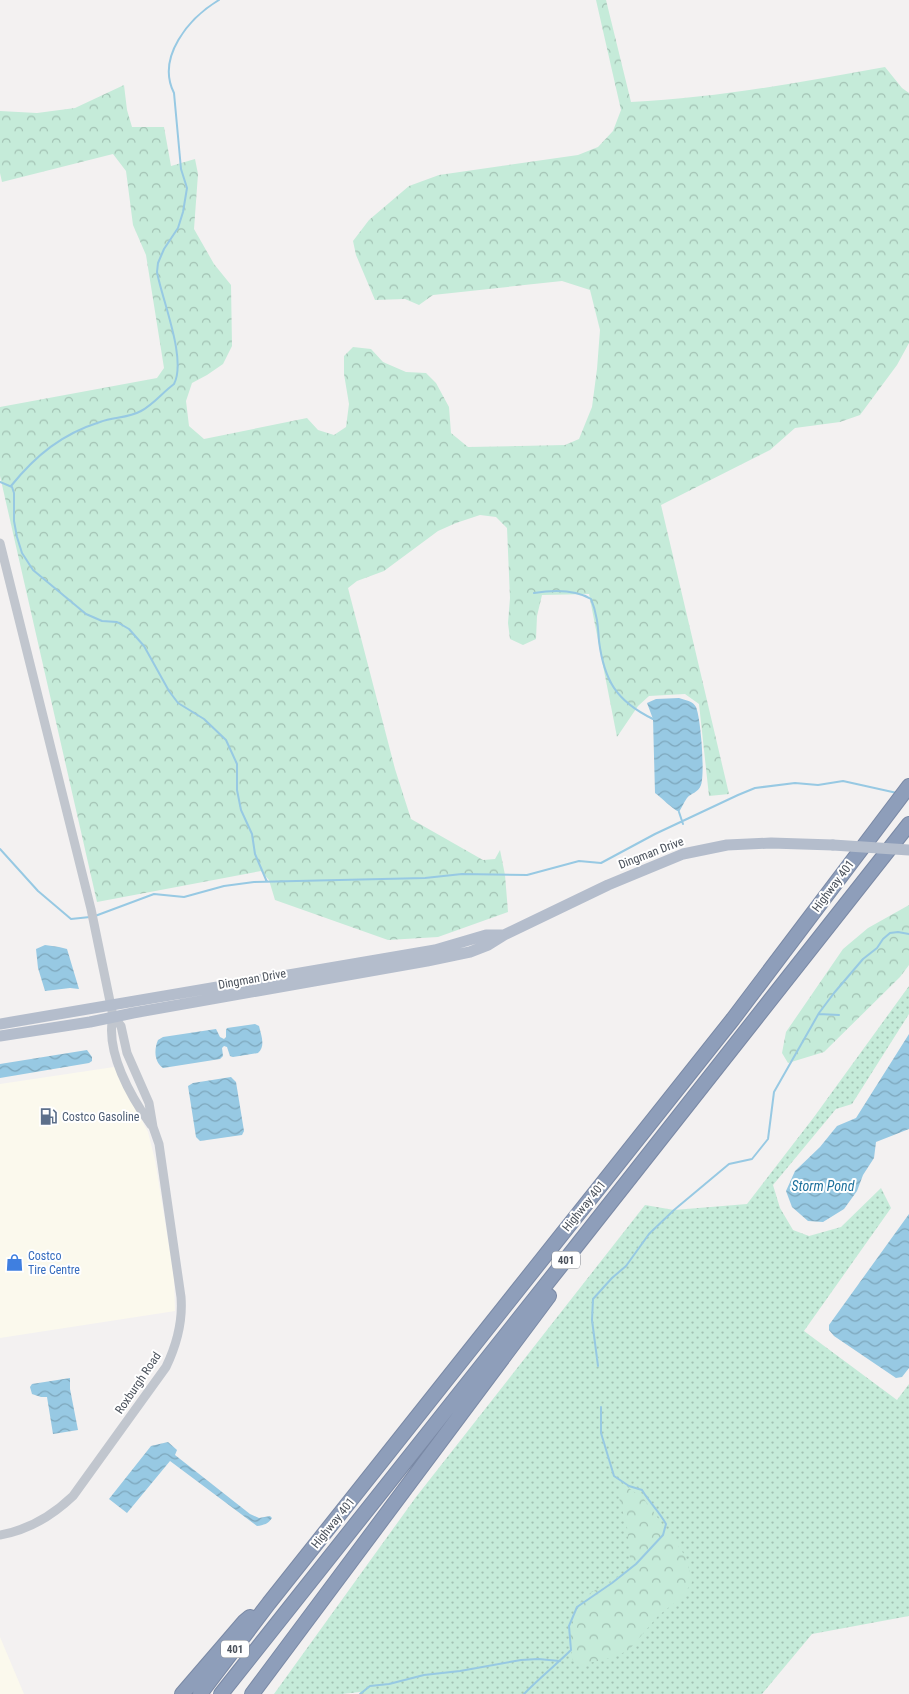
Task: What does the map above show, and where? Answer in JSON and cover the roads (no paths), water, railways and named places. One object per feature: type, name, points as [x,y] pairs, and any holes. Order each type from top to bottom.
[{"type":"highway","name":"Highway 401","points":[[200,1694],[269,1603],[733,1019],[907,789]]},
{"type":"highway","name":"Highway 401","points":[[221,1694],[909,824]]},
{"type":"highway","points":[[252,1694],[560,1280],[567,1258]]},
{"type":"highway","points":[[182,1694],[244,1622],[269,1603]]},
{"type":"main road","name":"Dingman Drive","points":[[0,1024],[112,1011],[427,962],[470,952],[488,945],[504,934],[608,885],[683,854],[727,845],[771,843],[833,844],[909,850]]},
{"type":"main road","name":"Dingman Drive","points":[[0,1036],[90,1022],[112,1011]]},
{"type":"street","name":"Roxburgh Road","points":[[0,543],[91,909],[112,1011],[110,1028],[116,1054],[121,1070],[139,1107],[153,1127],[158,1144],[181,1297],[181,1321],[176,1345],[166,1367],[73,1496],[64,1505],[30,1527],[0,1535]]},
{"type":"water","points":[[679,698],[691,702],[696,707],[701,734],[703,769],[700,788],[687,798],[679,812],[655,793],[653,719],[647,703],[656,699]]},
{"type":"water","points":[[45,945],[67,949],[79,989],[70,988],[45,991],[38,968],[36,949]]},
{"type":"water","points":[[255,1024],[259,1026],[262,1040],[262,1047],[258,1053],[233,1057],[230,1056],[227,1047],[224,1046],[222,1048],[223,1056],[220,1059],[163,1068],[156,1059],[155,1051],[158,1040],[163,1037],[216,1029],[220,1037],[224,1039],[227,1028]]},
{"type":"water","name":"Storm Pond","points":[[909,1034],[909,1129],[876,1142],[874,1158],[863,1175],[857,1191],[844,1209],[823,1222],[808,1221],[792,1207],[786,1191],[795,1171],[820,1147],[837,1126],[856,1118]]},
{"type":"water","points":[[87,1050],[92,1057],[92,1061],[89,1063],[0,1078],[0,1064]]},
{"type":"water","points":[[231,1077],[236,1082],[244,1131],[242,1135],[200,1141],[196,1137],[188,1086],[193,1083]]},
{"type":"water","points":[[909,1214],[909,1368],[902,1377],[896,1378],[834,1336],[829,1330],[829,1325]]},
{"type":"water","points":[[70,1378],[70,1389],[78,1430],[53,1434],[47,1397],[32,1394],[30,1387],[32,1384]]},
{"type":"water","points":[[168,1442],[177,1450],[175,1455],[250,1514],[259,1518],[270,1516],[272,1518],[266,1524],[257,1526],[170,1461],[127,1513],[109,1499],[151,1446]]},
{"type":"waterway","points":[[11,486],[40,455],[62,439],[100,422],[141,411],[174,384],[178,360],[176,345],[157,272],[158,263],[164,249],[178,228],[187,188],[181,169],[174,93],[169,66],[172,52],[187,28],[197,17],[219,0]]},
{"type":"waterway","points":[[0,482],[12,487],[17,537],[22,553],[33,570],[86,614],[102,621],[117,622],[129,629],[144,646],[169,691],[178,703],[204,719],[226,740],[237,764],[237,790],[241,810],[252,834],[255,854],[267,882]]},
{"type":"waterway","points":[[534,593],[563,591],[578,593],[591,599],[595,609],[604,667],[614,688],[630,705],[653,719]]},
{"type":"waterway","points":[[95,916],[154,894],[184,897],[224,886],[254,882],[425,878],[462,874],[527,875],[579,861],[601,863],[655,834],[755,788],[795,783],[818,785],[843,781],[897,793]]},
{"type":"waterway","points":[[679,812],[683,824]]},
{"type":"waterway","points":[[0,849],[38,891],[71,919],[90,917]]},
{"type":"waterway","points":[[598,1366],[592,1320],[593,1299],[626,1266],[649,1234],[674,1210],[729,1164],[752,1159],[768,1139],[774,1092],[819,1013],[863,959],[877,948],[883,939],[890,933],[909,934]]},
{"type":"waterway","points":[[819,1014],[839,1015]]},
{"type":"waterway","points":[[524,1694],[571,1650],[569,1626],[577,1607],[636,1564],[663,1535],[666,1524],[642,1490],[629,1486],[614,1476],[601,1433],[601,1407]]},
{"type":"waterway","points":[[360,1694],[370,1686],[389,1684],[424,1675],[460,1671],[521,1660],[560,1661]]},
{"type":"place","name":"Costco Gasoline","points":[[48,1117]]},
{"type":"place","name":"Costco Tire Centre","points":[[14,1263]]}]
